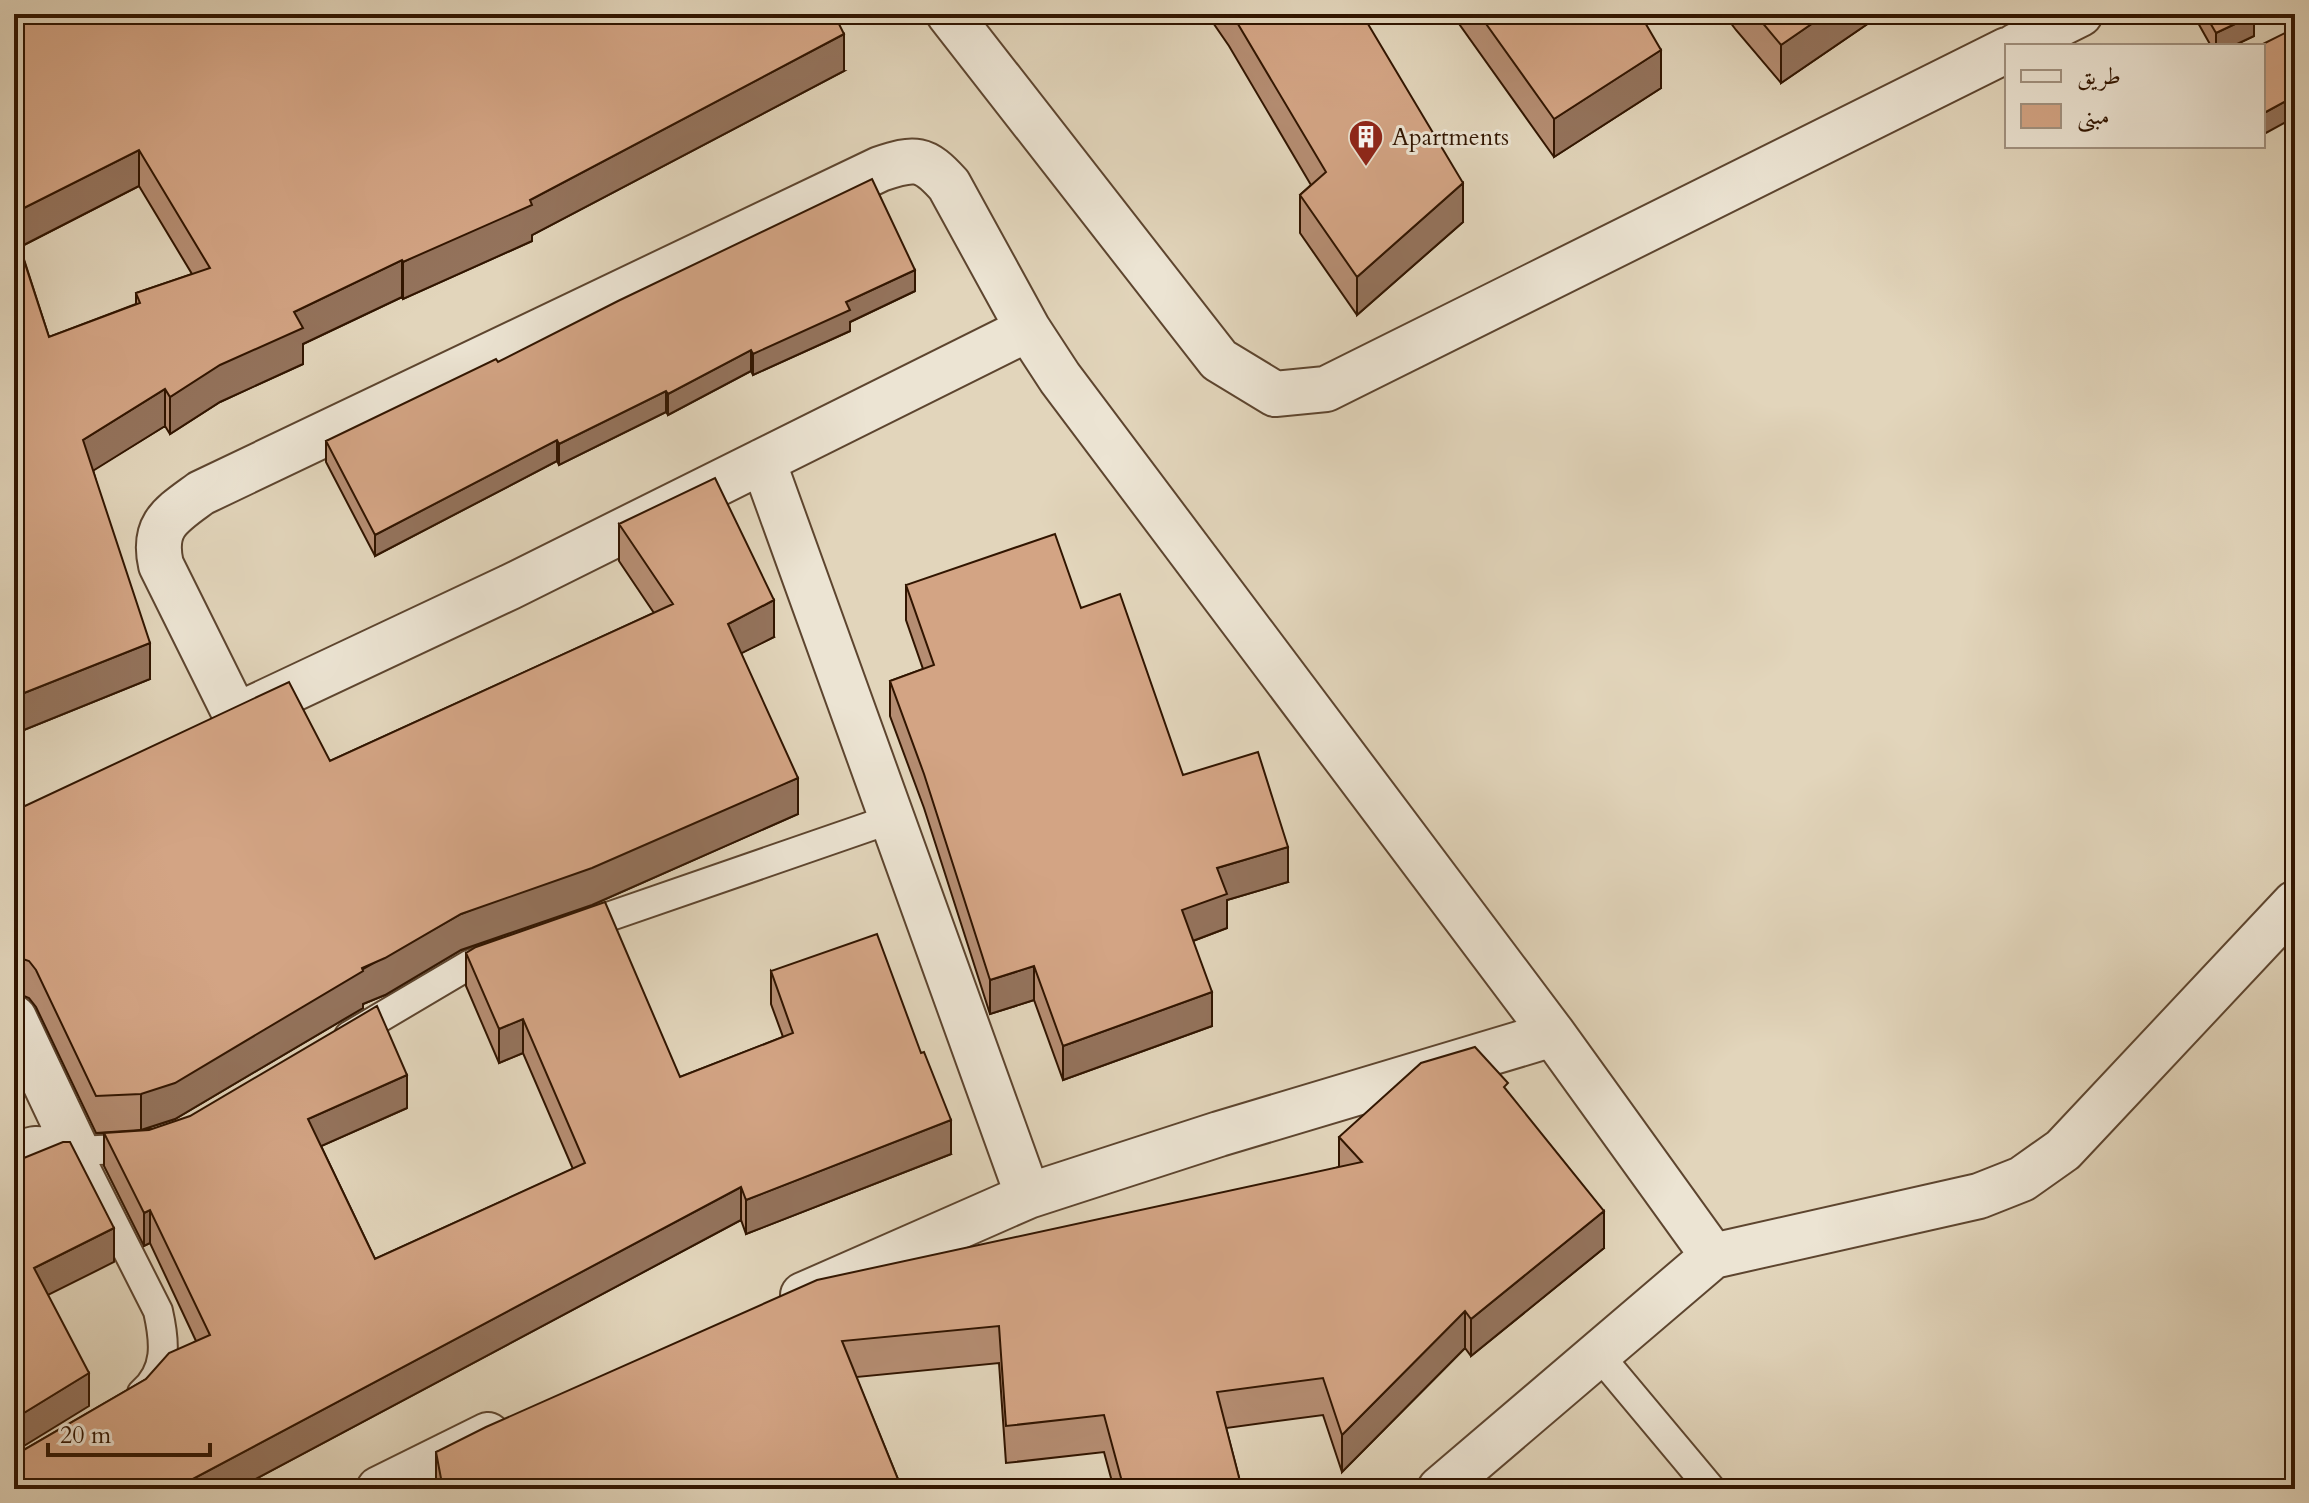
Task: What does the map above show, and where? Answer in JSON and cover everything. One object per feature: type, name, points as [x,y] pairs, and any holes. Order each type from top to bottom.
[{"type":"street","points":[[949,14],[1219,360],[1275,394],[1326,389],[2005,51]]},
{"type":"street","points":[[2020,44],[2080,14]]},
{"type":"street","points":[[236,716],[161,565],[157,546],[160,532],[169,520],[201,493],[880,169],[908,159],[923,161],[949,185],[1028,329],[1060,378],[1553,1034],[1713,1256]]},
{"type":"street","points":[[194,735],[510,587],[1028,329]]},
{"type":"street","points":[[763,461],[1028,1196]]},
{"type":"street","points":[[1440,1489],[1713,1256],[1979,1196],[2022,1179],[2063,1150],[2295,903]]},
{"type":"street","points":[[14,1018],[77,1151],[35,1149],[14,1154]]},
{"type":"street","points":[[766,1312],[1028,1196],[1219,1134],[1553,1034]]},
{"type":"street","points":[[379,1489],[519,1422]]},
{"type":"lane","points":[[557,935],[894,818]]},
{"type":"lane","points":[[332,1046],[469,965],[527,945]]},
{"type":"lane","points":[[123,1406],[151,1385],[160,1370],[163,1334],[158,1311],[77,1151],[144,1147],[169,1139]]},
{"type":"lane","points":[[1598,1354],[1711,1489]]},
{"type":"building","points":[[14,14],[834,14],[844,34],[530,200],[532,205],[402,260],[294,312],[303,328],[220,365],[170,397],[165,389],[83,440],[150,643],[14,697],[14,230],[49,337],[140,303],[136,293],[210,268],[139,150],[14,213]]},
{"type":"building","name":"Apartments","points":[[1232,14],[1362,14],[1463,183],[1357,277],[1300,195],[1326,172]]},
{"type":"building","points":[[1479,14],[1640,14],[1661,50],[1554,119]]},
{"type":"building","points":[[1755,14],[1826,14],[1781,45]]},
{"type":"building","points":[[2205,14],[2253,14],[2254,15],[2216,33]]},
{"type":"building","points":[[2295,28],[2295,96],[2265,112],[2265,44]]},
{"type":"building","points":[[872,179],[915,270],[846,302],[850,310],[753,354],[751,350],[668,394],[666,391],[559,444],[557,440],[375,535],[326,441],[496,359],[498,362]]},
{"type":"building","points":[[715,478],[774,600],[728,624],[798,778],[592,868],[461,914],[362,968],[363,971],[175,1083],[141,1094],[96,1096],[36,970],[29,961],[14,957],[14,807],[25,806],[289,682],[330,761],[673,604],[619,524]]},
{"type":"building","points":[[1055,534],[1081,608],[1120,594],[1183,775],[1258,752],[1288,847],[1217,868],[1227,894],[1182,910],[1212,992],[1063,1046],[1034,966],[990,980],[924,774],[890,681],[934,665],[906,585]]},
{"type":"building","points":[[605,902],[680,1077],[793,1033],[771,971],[877,934],[921,1053],[924,1052],[951,1120],[746,1200],[741,1187],[174,1489],[14,1489],[14,1453],[146,1379],[169,1353],[210,1335],[150,1210],[144,1213],[104,1133],[149,1130],[190,1116],[377,1006],[407,1075],[308,1119],[375,1259],[585,1163],[523,1019],[499,1029],[466,953]]},
{"type":"building","points":[[1475,1047],[1508,1083],[1504,1087],[1604,1211],[1471,1319],[1465,1311],[1342,1435],[1323,1378],[1217,1392],[1242,1489],[1124,1489],[1104,1415],[1006,1426],[999,1326],[842,1341],[902,1489],[443,1489],[436,1452],[817,1280],[1362,1162],[1339,1137],[1421,1063]]},
{"type":"building","points":[[70,1142],[114,1228],[34,1268],[89,1373],[14,1419],[14,1162]]},
{"type":"place","name":"Apartments","points":[[1366,168]]}]
